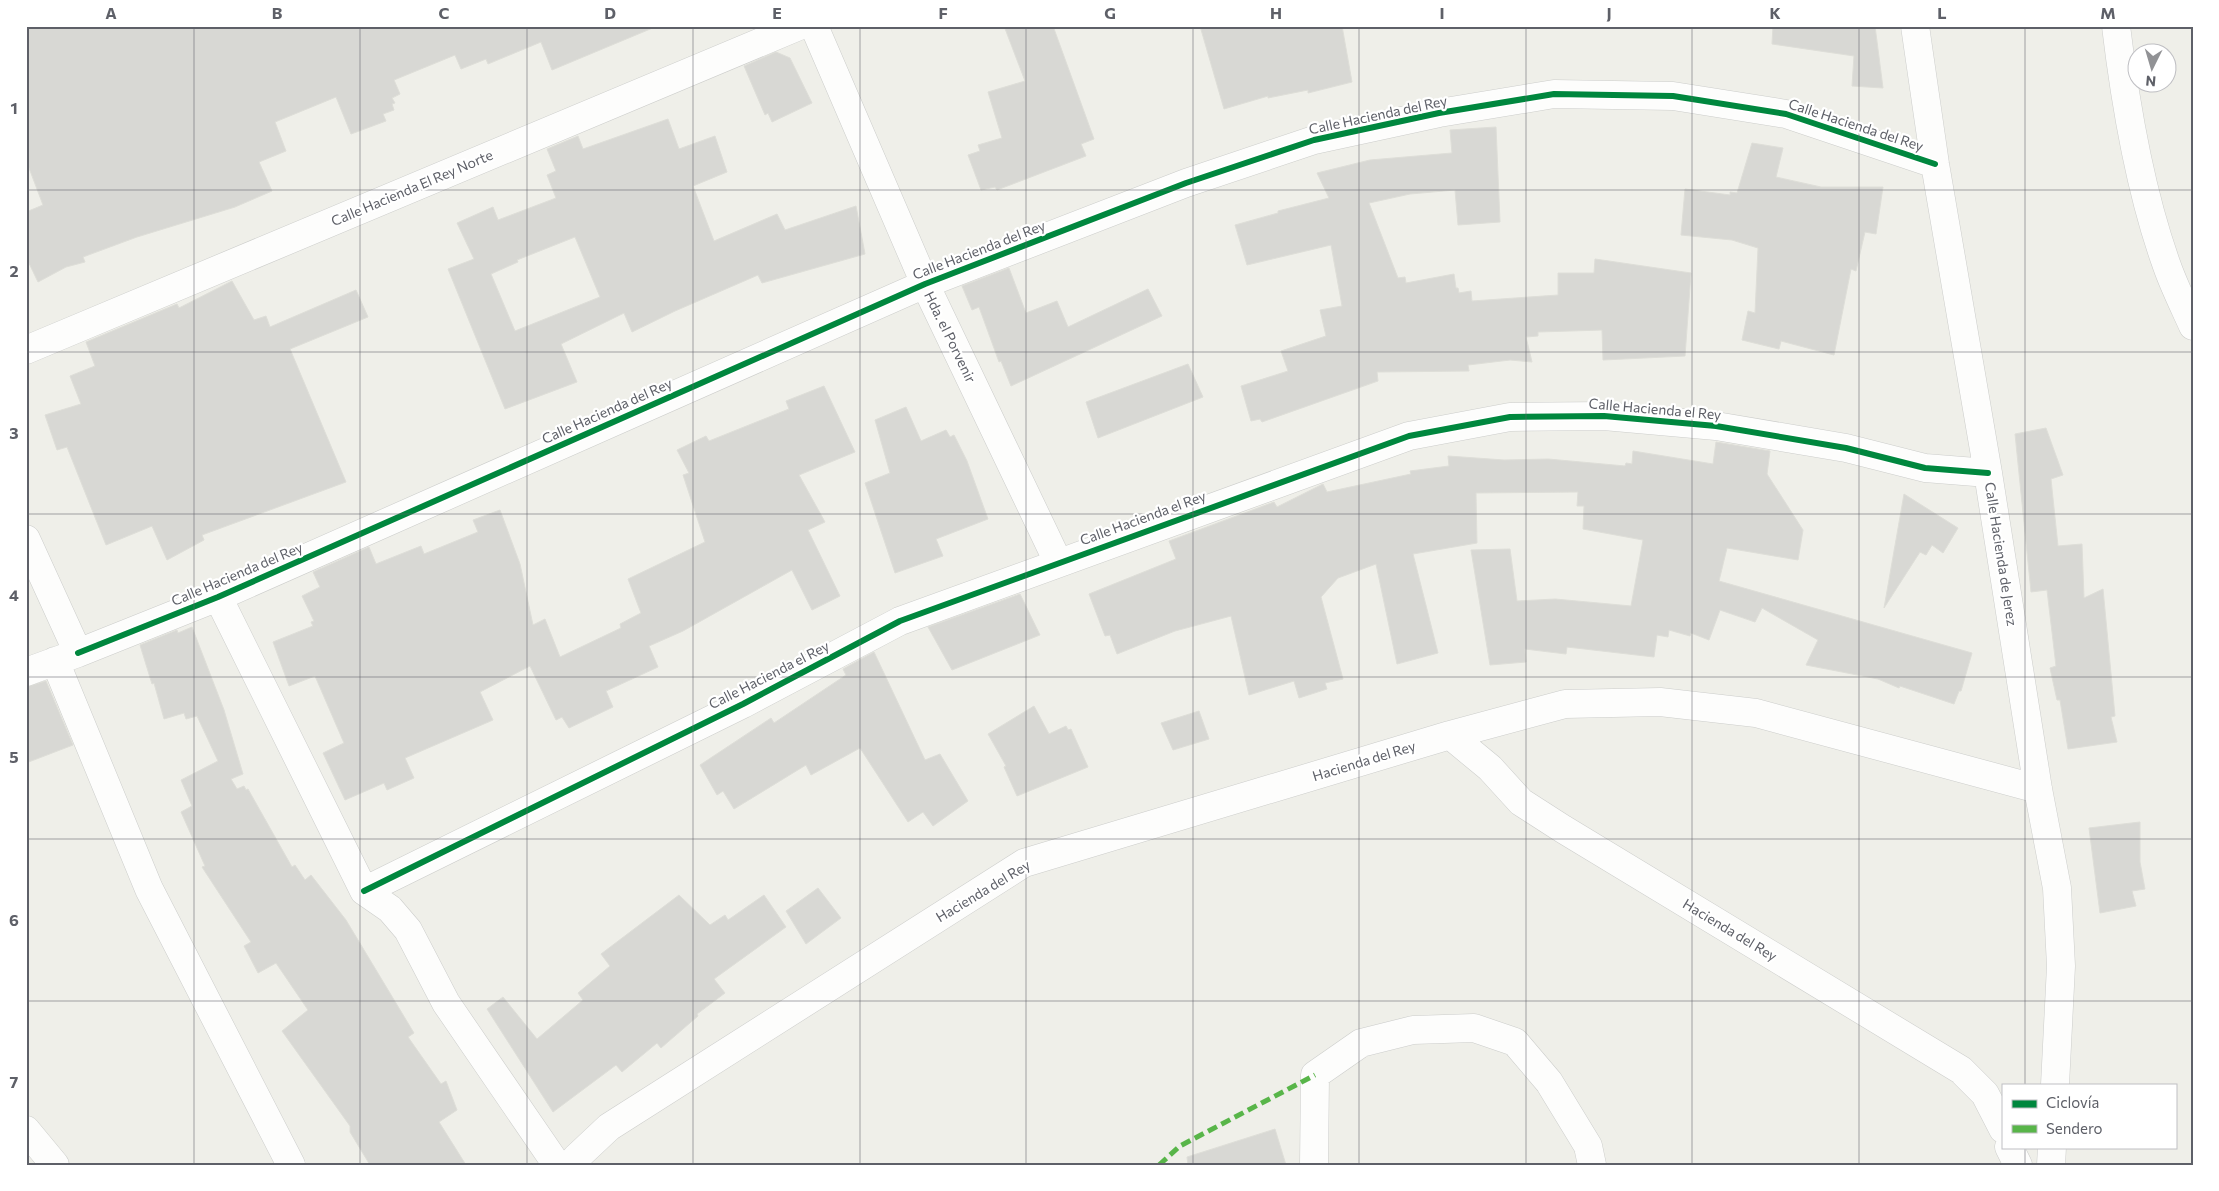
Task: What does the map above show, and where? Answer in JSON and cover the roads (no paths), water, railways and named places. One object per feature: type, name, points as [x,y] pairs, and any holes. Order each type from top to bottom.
[{"type":"street","name":"Calle Hacienda El Rey Norte","points":[[26,350],[799,26]]},
{"type":"street","name":"Hda. el Porvenir","points":[[814,26],[925,284],[1058,562]]},
{"type":"street","name":"Calle Hacienda de Jerez","points":[[1915,26],[1935,164],[1988,472],[2038,789],[2057,888],[2061,966],[2055,1084]]},
{"type":"street","points":[[2116,26],[2119,55],[2142,177],[2167,266],[2193,326]]},
{"type":"street","name":"Calle Hacienda del Rey","points":[[26,672],[218,597],[925,284],[1186,184],[1314,140],[1439,113],[1554,94],[1673,96],[1786,114],[1935,164]]},
{"type":"street","points":[[2167,266],[2193,278]]},
{"type":"street","name":"Calle Hacienda el Rey","points":[[364,891],[742,704],[900,621],[1409,436],[1510,417],[1604,416],[1716,426],[1846,448],[1925,468],[1988,472]]},
{"type":"street","points":[[26,540],[149,889],[291,1165]]},
{"type":"street","points":[[218,597],[364,891],[390,909],[408,930],[446,1003],[557,1165]]},
{"type":"street","name":"Hacienda del Rey","points":[[573,1165],[576,1158],[609,1127],[1024,863],[1450,735],[1565,704],[1660,702],[1756,713],[2038,789]]},
{"type":"street","name":"Hacienda del Rey","points":[[1450,735],[1490,768],[1521,802],[1530,808],[1961,1070],[1985,1094],[2002,1127]]},
{"type":"street","points":[[1314,1165],[1315,1075],[1361,1043],[1413,1030],[1474,1028],[1515,1042],[1549,1082],[1588,1146],[1592,1165]]},
{"type":"street","points":[[26,1130],[55,1165]]},
{"type":"street","points":[[2010,1148],[2018,1165]]},
{"type":"street","points":[[2051,1165],[2052,1148]]}]
